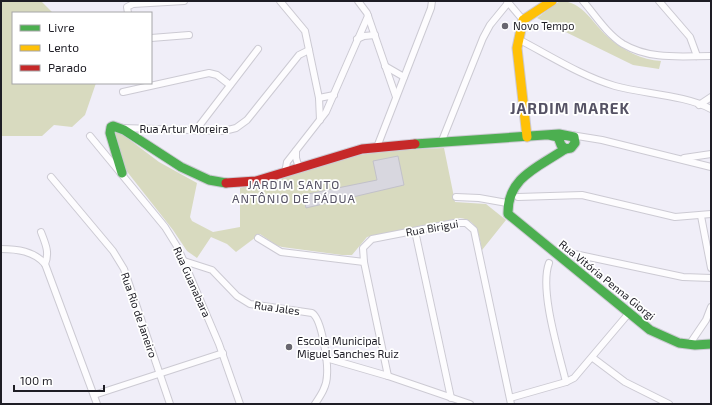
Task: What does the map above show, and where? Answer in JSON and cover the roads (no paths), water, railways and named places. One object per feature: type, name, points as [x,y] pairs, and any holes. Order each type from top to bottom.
[{"type":"street","points":[[128,12],[127,7],[133,4],[184,1]]},
{"type":"street","points":[[280,1],[302,26],[307,37],[318,98],[320,122]]},
{"type":"street","points":[[358,1],[368,16],[396,98]]},
{"type":"street","points":[[377,147],[431,8],[432,1]]},
{"type":"street","points":[[527,137],[517,58],[518,39],[524,20],[552,1]]},
{"type":"street","points":[[583,1],[610,33],[623,44],[652,55],[666,57],[711,56]]},
{"type":"street","points":[[441,143],[483,38],[490,25],[508,2],[524,20]]},
{"type":"street","points":[[661,2],[690,37],[696,56]]},
{"type":"street","points":[[285,172],[286,165],[320,122],[328,108],[368,16]]},
{"type":"street","points":[[152,38],[190,35]]},
{"type":"street","points":[[357,39],[364,36],[375,35]]},
{"type":"street","points":[[518,39],[586,74],[615,86],[711,109]]},
{"type":"street","points":[[196,130],[258,49]]},
{"type":"street","name":"Rua Artur Moreira","points":[[120,128],[229,130],[242,125],[299,56],[309,50]]},
{"type":"street","points":[[385,66],[404,77]]},
{"type":"street","points":[[123,92],[209,73],[217,75],[230,85]]},
{"type":"street","points":[[318,98],[334,95]]},
{"type":"street","points":[[699,105],[711,97]]},
{"type":"street","points":[[122,173],[110,133],[111,127],[114,126],[120,128],[188,171],[211,181],[241,184],[362,149],[549,135],[566,142],[587,137],[711,166]]},
{"type":"street","name":"Rua Guanabara","points":[[90,136],[122,173],[173,240],[184,261],[222,353],[240,404]]},
{"type":"street","points":[[456,197],[480,198],[507,203],[511,188],[516,182],[554,158],[566,142],[587,137]]},
{"type":"street","points":[[296,151],[296,158],[299,168]]},
{"type":"street","points":[[681,158],[711,155],[709,161],[711,166]]},
{"type":"street","name":"Rua Rio de Janeiro","points":[[51,177],[113,251],[124,269],[170,404]]},
{"type":"street","points":[[518,197],[582,195],[675,216],[701,216],[711,214]]},
{"type":"street","name":"Rua Vitória Penna Giorgi","points":[[507,203],[508,214],[510,217],[659,336],[670,341],[689,345],[711,344]]},
{"type":"street","points":[[701,216],[711,268]]},
{"type":"street","name":"Rua Birigui","points":[[364,262],[363,248],[372,239],[461,222],[466,223],[474,230],[510,401]]},
{"type":"street","points":[[416,231],[451,398]]},
{"type":"street","points":[[41,232],[47,250],[45,264]]},
{"type":"street","points":[[258,238],[281,252],[364,262],[388,376]]},
{"type":"street","points":[[1,249],[27,252],[40,258],[45,264],[97,404]]},
{"type":"street","points":[[551,250],[683,277],[711,278]]},
{"type":"street","name":"Rua Jales","points":[[184,261],[212,270],[237,296],[250,304],[312,313],[315,315],[319,323],[328,375],[326,385],[316,404]]},
{"type":"street","points":[[549,263],[545,279],[547,296],[566,382]]},
{"type":"street","points":[[689,345],[706,320],[711,306]]},
{"type":"street","points":[[510,401],[566,382],[580,372],[629,313]]},
{"type":"street","points":[[94,395],[222,353]]},
{"type":"street","points":[[326,358],[388,376],[470,404]]},
{"type":"street","points":[[593,358],[625,382],[665,403]]},
{"type":"place","name":"Novo Tempo","points":[[505,26]]},
{"type":"place","name":"Escola Municipal Miguel Sanches Ruiz","points":[[289,347]]},
{"type":"district","name":"JARDIM MAREK","points":[[570,109]]},
{"type":"district","name":"JARDIM SANTO ANTÔNIO DE PÁDUA","points":[[294,192]]}]
